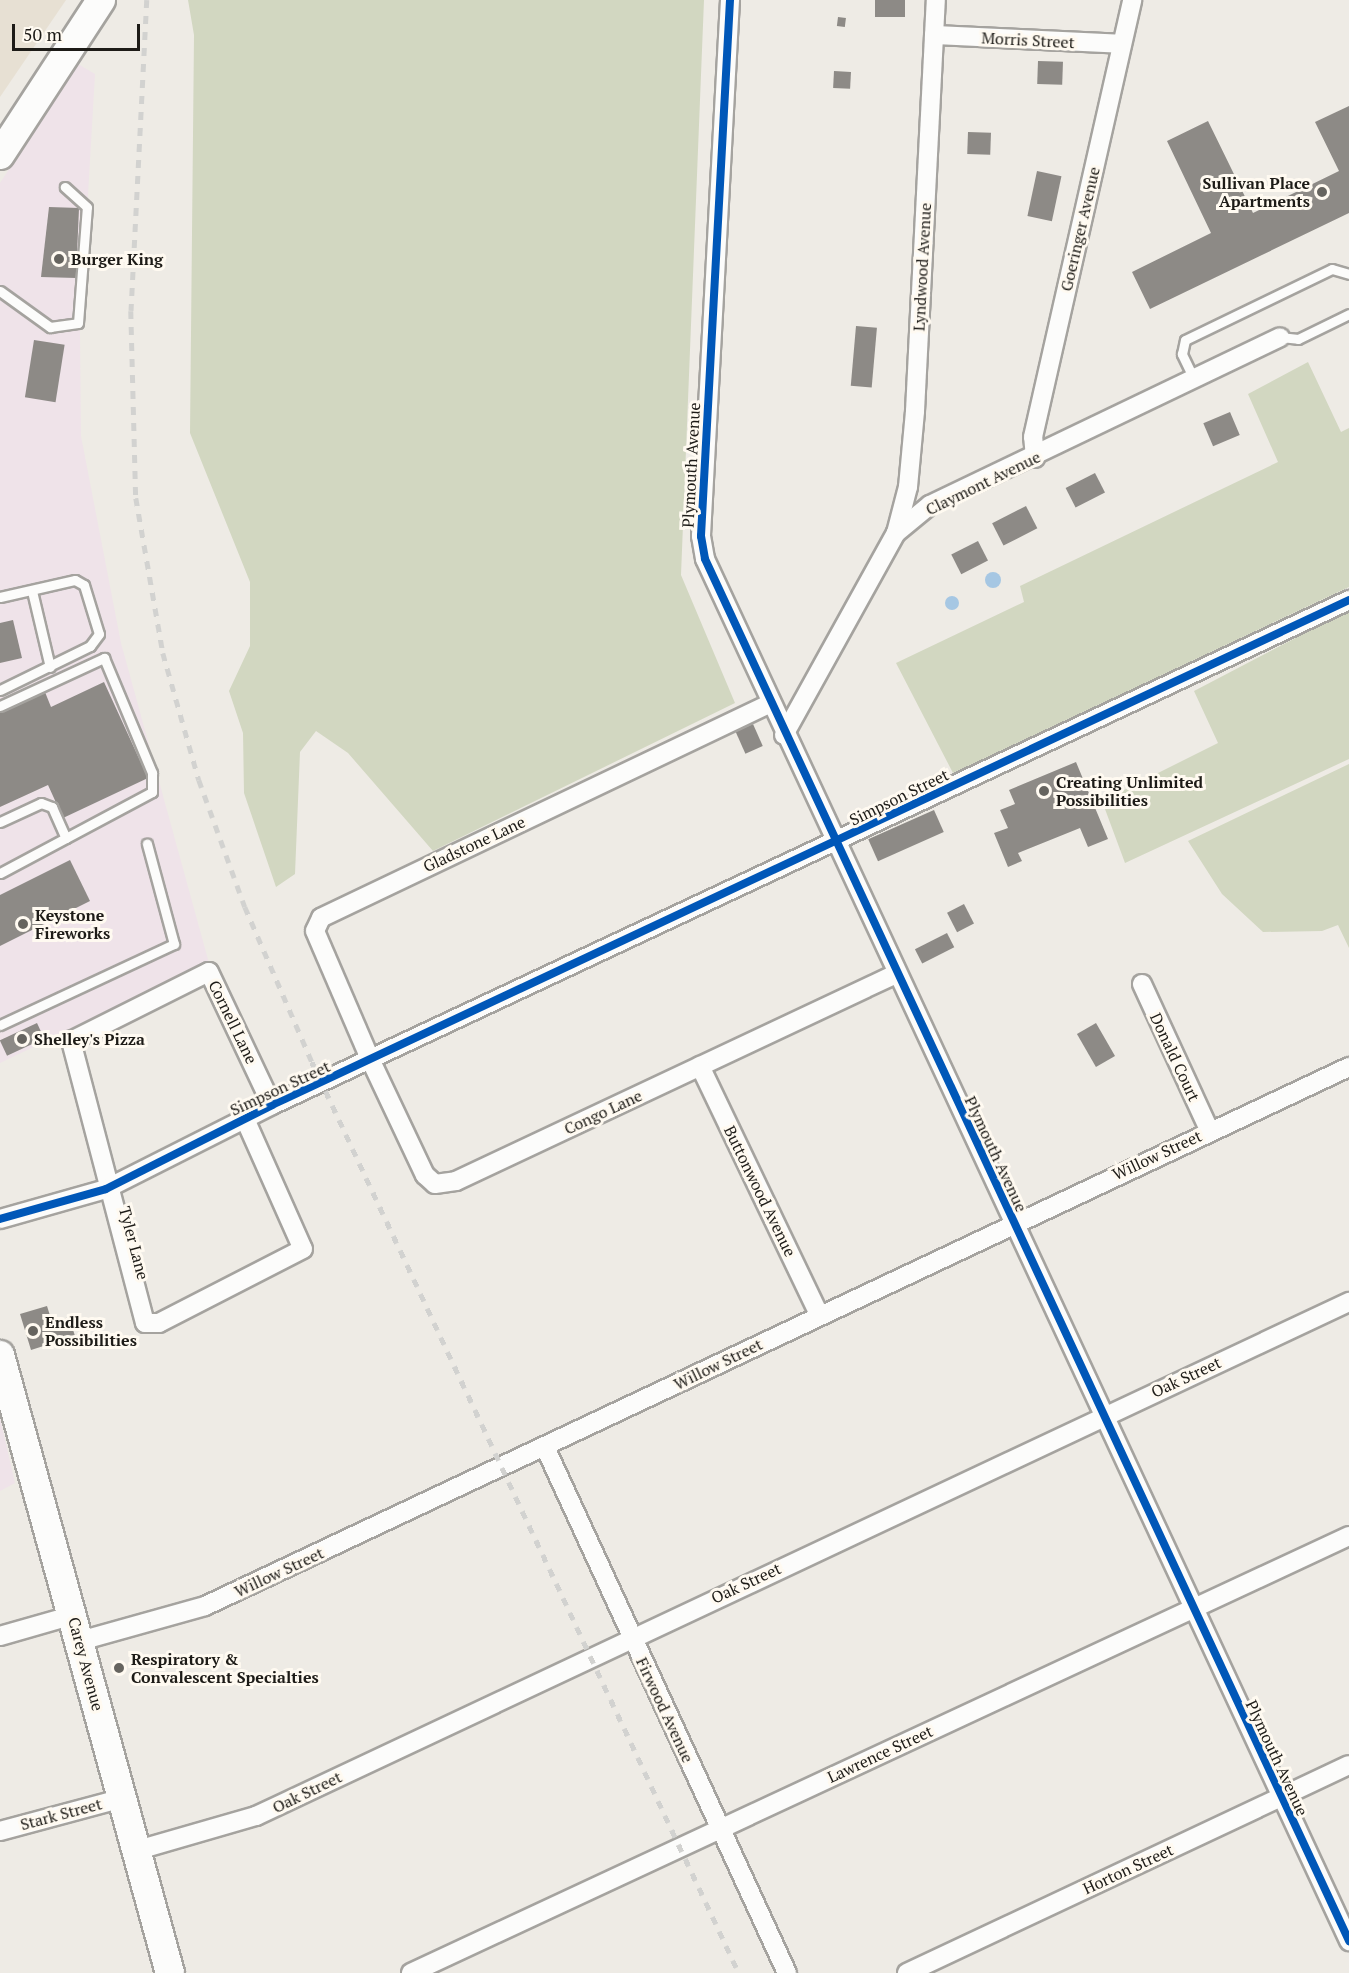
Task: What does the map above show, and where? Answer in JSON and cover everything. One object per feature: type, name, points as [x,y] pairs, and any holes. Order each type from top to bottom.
[{"type":"main road","points":[[0,155],[101,0]]},
{"type":"main road","name":"Carey Avenue","points":[[0,1355],[170,1973]]},
{"type":"street","name":"Plymouth Avenue","points":[[730,0],[701,536],[705,559],[769,704],[1014,1223],[1191,1609],[1349,1941]]},
{"type":"street","name":"Lyndwood Avenue","points":[[896,533],[908,487],[915,411],[936,0]]},
{"type":"street","name":"Goeringer Avenue","points":[[1035,458],[1033,437],[1132,0]]},
{"type":"street","name":"Morris Street","points":[[934,35],[1122,44]]},
{"type":"street","name":"Claymont Avenue","points":[[784,735],[896,533],[930,505],[1035,458],[1280,337]]},
{"type":"street","name":"Simpson Street","points":[[0,1219],[106,1189],[272,1105],[371,1062],[1349,600]]},
{"type":"street","name":"Gladstone Lane","points":[[371,1062],[315,931],[321,918],[769,704]]},
{"type":"street","name":"Cornell Lane","points":[[209,972],[272,1105]]},
{"type":"street","name":"Tyler Lane","points":[[209,972],[71,1041],[106,1189],[145,1323],[159,1323],[303,1249],[245,1119]]},
{"type":"street","name":"Congo Lane","points":[[371,1062],[425,1176],[435,1184],[456,1181],[895,974]]},
{"type":"street","name":"Donald Court","points":[[1142,984],[1209,1130]]},
{"type":"street","name":"Buttonwood Avenue","points":[[700,1066],[820,1316]]},
{"type":"street","name":"Willow Street","points":[[0,1636],[76,1628],[205,1606],[545,1447],[1209,1130],[1349,1067]]},
{"type":"street","name":"Oak Street","points":[[138,1850],[256,1816],[631,1637],[1349,1302]]},
{"type":"street","name":"Firwood Avenue","points":[[545,1447],[788,1973]]},
{"type":"street","name":"Lawrence Street","points":[[411,1973],[1349,1536]]},
{"type":"street","name":"Horton Street","points":[[908,1973],[1349,1765]]},
{"type":"street","name":"Stark Street","points":[[0,1831],[123,1798]]},
{"type":"lane","points":[[0,291],[50,327],[78,323],[87,207],[65,187]]},
{"type":"lane","points":[[1194,379],[1182,354],[1185,340],[1332,269],[1349,274]]},
{"type":"lane","points":[[1280,337],[1298,339],[1349,314]]},
{"type":"lane","points":[[0,597],[75,580],[84,585],[99,634],[90,646],[0,690]]},
{"type":"lane","points":[[32,591],[50,667]]},
{"type":"lane","points":[[0,706],[104,658],[152,773],[152,792],[0,873]]},
{"type":"lane","points":[[0,822],[42,803],[52,807],[66,838]]},
{"type":"lane","points":[[0,1025],[174,944],[147,844]]},
{"type":"shaded area","points":[[0,0],[66,0],[0,97]]},
{"type":"shaded area","points":[[78,64],[95,74],[80,333],[81,436],[121,643],[209,963],[0,1063],[0,183]]},
{"type":"shaded area","points":[[0,1418],[15,1483],[0,1491]]},
{"type":"green space","points":[[188,0],[704,0],[681,575],[735,703],[433,851],[348,753],[316,731],[300,752],[295,874],[276,887],[244,793],[243,733],[229,691],[250,646],[250,582],[190,433],[194,35]]},
{"type":"green space","points":[[1308,362],[1341,432],[1349,428],[1349,587],[953,773],[896,663],[1024,602],[1020,586],[1278,462],[1248,394]]},
{"type":"green space","points":[[1349,610],[1349,759],[1125,863],[1102,801],[1218,743],[1194,691]]},
{"type":"green space","points":[[1349,764],[1349,948],[1338,925],[1322,931],[1263,932],[1222,894],[1188,841]]},
{"type":"water","points":[[993,572],[999,574],[1001,580],[999,586],[993,588],[987,586],[985,580],[987,574]]},
{"type":"water","points":[[949,596],[955,596],[959,603],[955,610],[949,610],[945,606],[945,600]]},
{"type":"building","points":[[875,0],[905,0],[905,17],[875,17]]},
{"type":"building","points":[[838,17],[846,18],[845,27],[837,26]]},
{"type":"building","points":[[1038,61],[1063,62],[1062,85],[1037,84]]},
{"type":"building","points":[[834,71],[851,72],[850,89],[833,88]]},
{"type":"building","name":"Sullivan Place Apartments","points":[[1349,106],[1349,213],[1150,309],[1132,272],[1211,233],[1167,141],[1208,121],[1253,213],[1339,171],[1315,122]]},
{"type":"building","points":[[968,132],[991,133],[990,155],[967,154]]},
{"type":"building","points":[[1037,171],[1061,176],[1052,221],[1027,216]]},
{"type":"building","name":"Burger King","points":[[49,207],[79,208],[76,278],[41,277]]},
{"type":"building","points":[[856,326],[877,328],[872,388],[851,386]]},
{"type":"building","points":[[34,340],[65,345],[56,402],[25,397]]},
{"type":"building","points":[[1230,412],[1240,435],[1213,446],[1203,423]]},
{"type":"building","points":[[1095,473],[1105,493],[1076,508],[1066,488]]},
{"type":"building","points":[[1026,506],[1037,528],[1003,546],[992,523]]},
{"type":"building","points":[[978,541],[988,561],[961,574],[951,555]]},
{"type":"building","points":[[13,620],[22,658],[0,663],[0,623]]},
{"type":"building","points":[[104,682],[148,778],[63,818],[48,785],[0,807],[0,713],[45,692],[51,707]]},
{"type":"building","points":[[753,724],[763,746],[745,754],[736,732]]},
{"type":"building","points":[[1076,762],[1108,839],[1088,847],[1080,828],[1018,853],[1022,861],[1008,867],[994,833],[1008,828],[1000,810],[1015,804],[1009,790]]},
{"type":"building","points":[[934,810],[944,832],[878,861],[868,839]]},
{"type":"building","name":"Keystone Fireworks","points":[[70,860],[90,901],[0,946],[0,895]]},
{"type":"building","points":[[964,904],[974,924],[957,932],[947,913]]},
{"type":"building","points":[[947,933],[954,947],[922,964],[915,949]]},
{"type":"building","name":"Shelley's Pizza","points":[[37,1023],[44,1038],[7,1056],[0,1040]]},
{"type":"building","points":[[1096,1023],[1115,1056],[1096,1067],[1077,1034]]},
{"type":"building","points":[[47,1306],[52,1322],[69,1317],[75,1336],[31,1350],[20,1314]]},
{"type":"railway","points":[[147,0],[131,311],[136,498],[163,653],[199,780],[245,907],[312,1062],[739,1973]]},
{"type":"cycle path","points":[[730,0],[701,536],[705,559],[1349,1941]]},
{"type":"cycle path","points":[[0,1219],[106,1189],[272,1105],[1349,600]]},
{"type":"place","name":"Sullivan Place Apartments","points":[[1322,192]]},
{"type":"place","name":"Burger King","points":[[59,259]]},
{"type":"place","name":"Creating Unlimited Possibilities","points":[[1044,791]]},
{"type":"place","name":"Keystone Fireworks","points":[[23,924]]},
{"type":"place","name":"Shelley's Pizza","points":[[22,1039]]},
{"type":"place","name":"Endless Possibilities","points":[[33,1331]]},
{"type":"place","name":"Respiratory & Convalescent Specialties","points":[[119,1668]]}]
